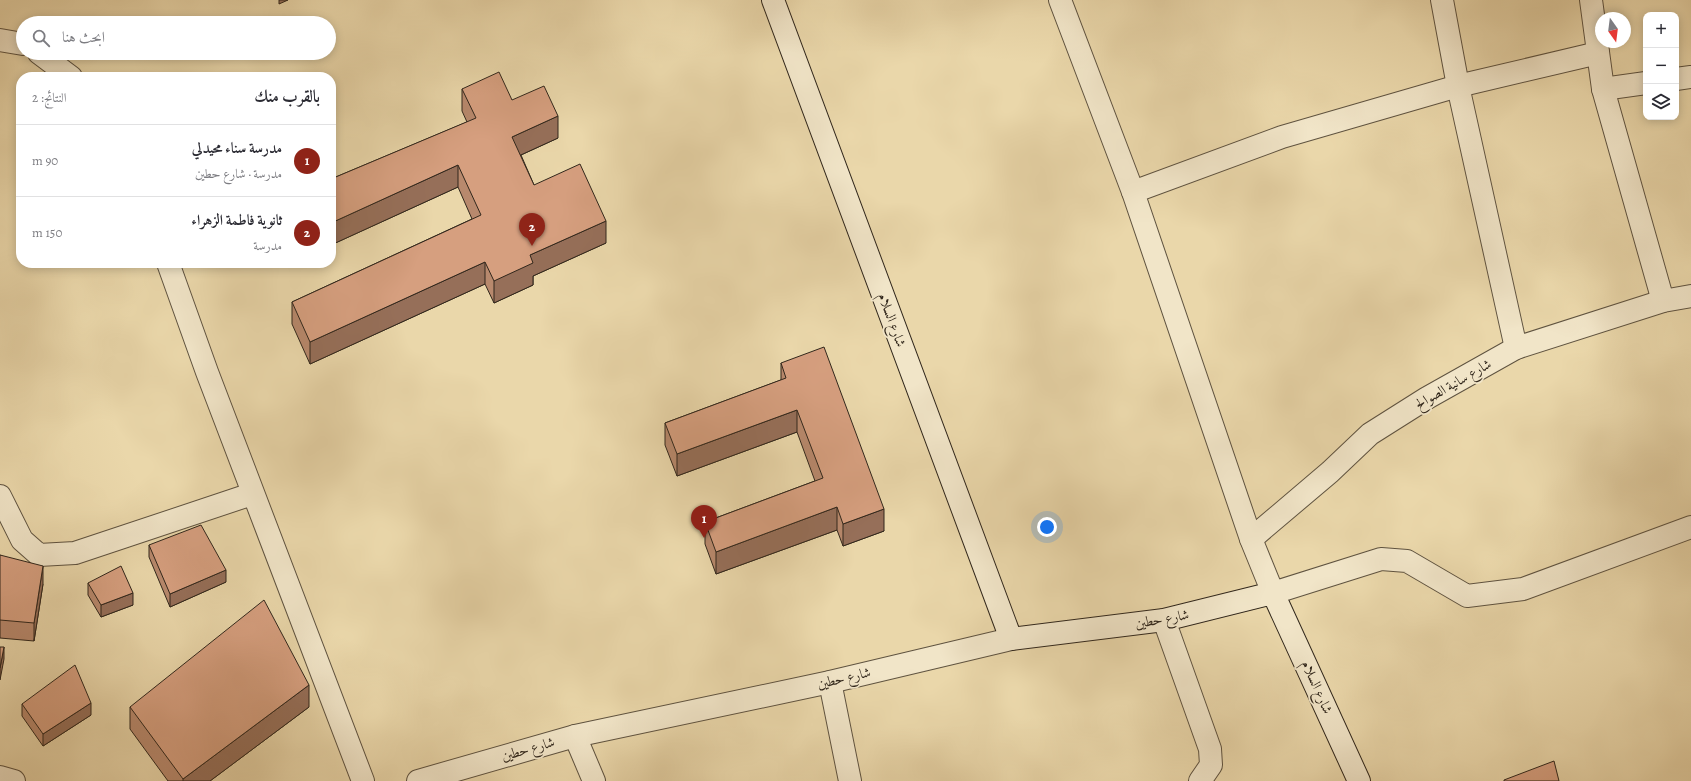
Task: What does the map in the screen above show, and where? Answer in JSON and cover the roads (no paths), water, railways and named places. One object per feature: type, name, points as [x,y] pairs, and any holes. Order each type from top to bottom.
[{"type":"street","name":"شارع السلام","points":[[773,0],[1012,639]]},
{"type":"street","name":"شارع السلام","points":[[1060,0],[1133,192],[1251,539],[1273,593],[1359,781]]},
{"type":"street","points":[[1442,0],[1458,86],[1516,348]]},
{"type":"street","points":[[1591,0],[1604,89],[1663,301]]},
{"type":"street","points":[[0,40],[16,43]]},
{"type":"street","points":[[1133,192],[1282,137],[1458,86],[1598,53]]},
{"type":"street","points":[[48,60],[64,72]]},
{"type":"street","points":[[1679,79],[1691,77]]},
{"type":"street","points":[[1604,89],[1643,83]]},
{"type":"street","points":[[170,268],[206,372],[363,781]]},
{"type":"street","name":"شارع سانية الصوالح","points":[[1251,539],[1330,472],[1370,434],[1427,398],[1516,348],[1663,301],[1691,296]]},
{"type":"street","points":[[0,496],[22,540],[39,555],[76,553],[252,494]]},
{"type":"street","name":"شارع حطين","points":[[418,781],[575,736],[830,682],[1012,639],[1164,620],[1273,593],[1381,559],[1407,561],[1467,596],[1523,589],[1691,527]]},
{"type":"street","points":[[1164,620],[1210,749],[1211,765],[1200,781]]},
{"type":"street","points":[[830,682],[850,781]]},
{"type":"street","points":[[575,736],[594,781]]},
{"type":"street","points":[[0,777],[14,781]]},
{"type":"place","name":"ثانوية فاطمة الزهراء","points":[[532,246]]},
{"type":"place","name":"مدرسة سناء محيدلي","points":[[704,538]]}]
